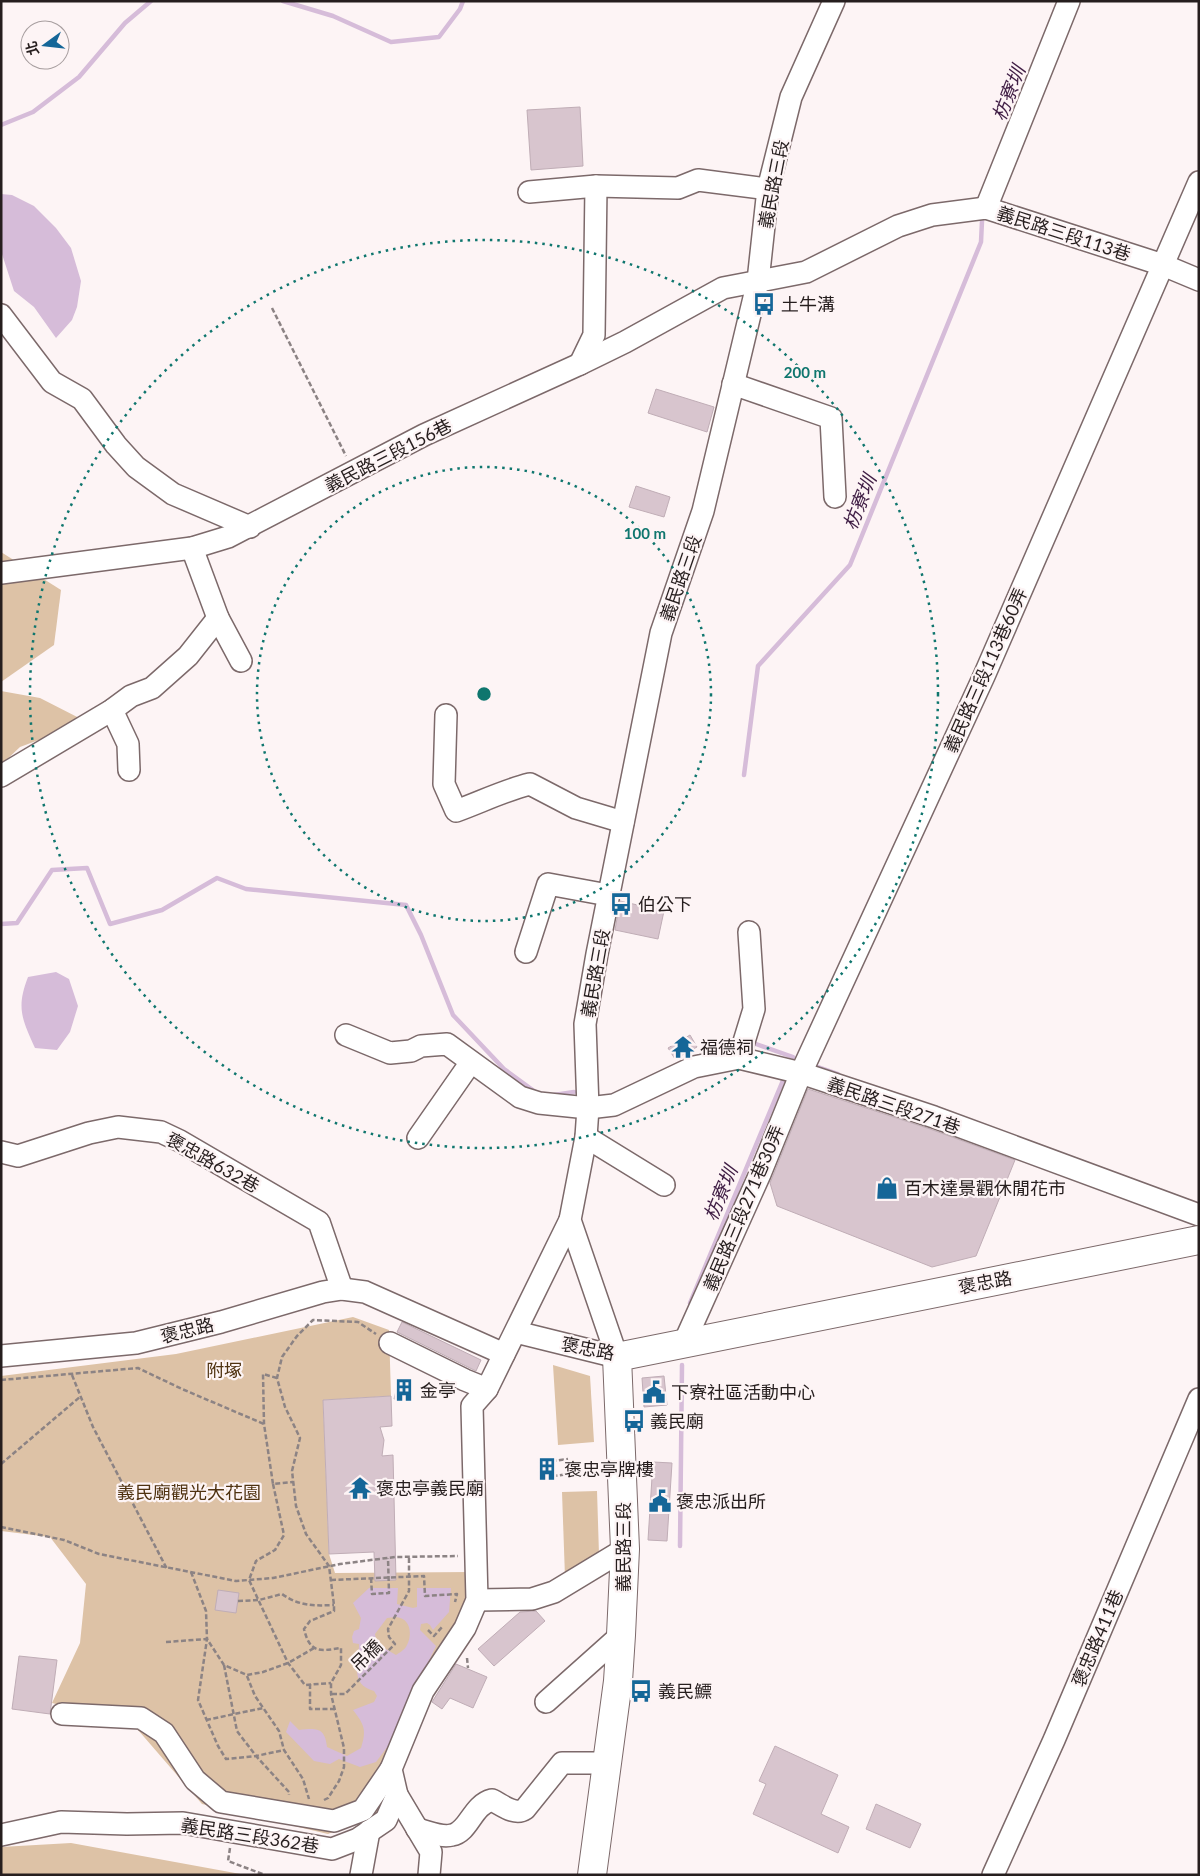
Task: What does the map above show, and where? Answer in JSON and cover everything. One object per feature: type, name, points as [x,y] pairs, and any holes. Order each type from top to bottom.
[{"type":"main road","name":"褒忠路","points":[[617,1356],[1199,1240]]},
{"type":"main road","name":"義民路三段","points":[[592,1875],[618,1681],[621,1635],[625,1550],[617,1356]]},
{"type":"street","name":"義民路三段","points":[[617,1356],[570,1220],[586,1137],[588,1108],[585,1024],[608,895],[661,633],[703,510],[758,281],[768,189],[791,97],[834,1]]},
{"type":"street","points":[[986,208],[1069,1]]},
{"type":"street","points":[[529,192],[596,186],[678,188],[698,180],[768,189]]},
{"type":"street","name":"義民路三段113巷60弄","points":[[801,1073],[984,676],[1199,182]]},
{"type":"street","points":[[580,364],[594,335],[596,186]]},
{"type":"street","name":"義民路三段113巷","points":[[758,281],[806,272],[898,226],[932,215],[986,208],[1163,266],[1199,280]]},
{"type":"street","name":"義民路三段156巷","points":[[1,573],[192,548],[228,537],[424,435],[625,342],[724,288],[758,281]]},
{"type":"street","points":[[1,315],[52,382],[82,399],[116,445],[136,467],[173,494],[250,527]]},
{"type":"street","points":[[734,384],[831,418],[835,497]]},
{"type":"street","points":[[192,548],[218,618],[241,661]]},
{"type":"street","points":[[1,776],[112,710],[131,696],[152,688],[188,656],[218,618]]},
{"type":"street","points":[[112,710],[128,744],[129,770]]},
{"type":"street","points":[[446,716],[444,784],[456,811],[509,789],[530,784],[576,808],[623,822]]},
{"type":"street","points":[[526,952],[548,884],[608,895]]},
{"type":"street","points":[[739,1058],[754,1009],[749,932]]},
{"type":"street","name":"義民路三段271巷","points":[[346,1035],[390,1053],[411,1051],[421,1046],[446,1044],[520,1098],[529,1101],[588,1108],[614,1105],[694,1067],[739,1058],[801,1073],[934,1117],[1199,1215]]},
{"type":"street","points":[[418,1138],[471,1062]]},
{"type":"street","name":"義民路三段271巷30弄","points":[[684,1343],[760,1174],[801,1073]]},
{"type":"street","name":"褒忠路632巷","points":[[1,1152],[18,1156],[89,1133],[118,1128],[161,1132],[319,1222],[342,1289]]},
{"type":"street","points":[[586,1137],[664,1184]]},
{"type":"street","points":[[62,1714],[142,1718],[164,1733],[195,1780],[221,1802],[334,1821],[363,1810],[391,1769],[423,1691],[464,1628],[477,1600],[472,1406],[487,1389],[570,1220]]},
{"type":"street","name":"褒忠路","points":[[1,1356],[136,1343],[221,1322],[323,1292],[342,1289],[365,1292],[504,1354]]},
{"type":"street","name":"褒忠路","points":[[516,1332],[617,1356]]},
{"type":"street","points":[[390,1343],[487,1389]]},
{"type":"street","name":"褒忠路411巷","points":[[993,1875],[1054,1740],[1199,1400]]},
{"type":"street","points":[[477,1600],[532,1599],[554,1592],[625,1550]]},
{"type":"street","points":[[546,1702],[621,1635]]},
{"type":"street","points":[[417,1828],[445,1836],[453,1835],[460,1831],[480,1805],[492,1800],[515,1812],[526,1809],[562,1763],[607,1763]]},
{"type":"street","points":[[391,1769],[398,1795],[431,1852],[429,1875]]},
{"type":"street","name":"義民路三段362巷","points":[[1,1835],[61,1822],[183,1823],[332,1849],[358,1838],[386,1820],[398,1795]]},
{"type":"street","points":[[361,1875],[369,1831]]},
{"type":"path","points":[[272,308],[353,471]]},
{"type":"path","points":[[319,1802],[328,1798],[339,1781],[344,1767],[344,1748],[331,1694],[331,1683],[341,1664],[341,1648],[326,1650],[314,1648],[307,1641],[304,1629],[310,1621],[334,1611],[334,1605],[329,1566],[306,1534],[296,1506],[292,1470],[300,1438],[285,1407],[277,1378],[282,1357],[297,1336],[313,1320],[358,1322],[390,1343]]},
{"type":"path","points":[[1,1380],[138,1368],[264,1424]]},
{"type":"path","points":[[277,1378],[263,1374],[264,1424],[273,1484],[284,1534],[276,1550],[256,1561],[249,1580],[288,1663],[305,1685],[331,1683]]},
{"type":"path","points":[[72,1375],[93,1427],[167,1568]]},
{"type":"path","points":[[1,1464],[81,1396]]},
{"type":"path","points":[[544,1462],[568,1459]]},
{"type":"path","points":[[545,1477],[569,1474]]},
{"type":"path","points":[[273,1484],[294,1482]]},
{"type":"path","points":[[1,1527],[64,1540],[100,1554],[236,1581],[272,1578],[329,1566],[388,1558],[477,1556]]},
{"type":"path","points":[[409,1557],[409,1577]]},
{"type":"path","points":[[371,1578],[372,1594],[389,1593],[388,1558]]},
{"type":"path","points":[[191,1572],[206,1611],[207,1639],[198,1700],[218,1746],[226,1759],[256,1756],[284,1750]]},
{"type":"path","points":[[331,1580],[424,1576],[425,1596],[457,1594],[454,1609]]},
{"type":"path","name":"吊橋","points":[[331,1694],[345,1694],[395,1644],[389,1637],[388,1629],[409,1591],[409,1577]]},
{"type":"path","points":[[238,1601],[259,1600],[282,1594],[294,1602],[316,1606],[334,1605]]},
{"type":"path","points":[[428,1630],[434,1636],[446,1623]]},
{"type":"path","points":[[166,1642],[207,1639]]},
{"type":"path","points":[[207,1639],[224,1665],[237,1731],[256,1756],[289,1792],[288,1799]]},
{"type":"path","points":[[224,1665],[247,1675],[263,1672],[288,1663],[314,1648]]},
{"type":"path","points":[[247,1675],[255,1696],[279,1731],[284,1750],[303,1780],[310,1806]]},
{"type":"path","points":[[310,1684],[310,1709],[335,1709]]},
{"type":"path","points":[[206,1720],[263,1708]]},
{"type":"path","points":[[232,1832],[228,1861],[265,1875]]},
{"type":"green space","points":[[1,552],[61,590],[54,645],[1,682]]},
{"type":"green space","points":[[1,691],[40,698],[87,722],[20,747],[1,765]]},
{"type":"green space","name":"義民廟觀光大花園","points":[[353,1317],[389,1330],[391,1396],[323,1400],[329,1554],[335,1573],[471,1572],[470,1604],[439,1653],[387,1811],[328,1834],[202,1804],[132,1723],[52,1703],[80,1643],[86,1584],[50,1537],[1,1531],[1,1376],[176,1354]]},
{"type":"green space","points":[[553,1365],[590,1376],[594,1442],[558,1445]]},
{"type":"green space","points":[[597,1491],[599,1555],[565,1577],[562,1492]]},
{"type":"green space","points":[[71,1843],[246,1875],[1,1875],[1,1847]]},
{"type":"shaded area","points":[[1,194],[12,195],[34,206],[56,228],[71,248],[81,281],[77,307],[72,320],[56,338],[34,307],[14,291],[1,251]]},
{"type":"shaded area","points":[[56,972],[69,979],[78,1006],[70,1032],[57,1050],[35,1048],[22,1013],[24,988],[28,977]]},
{"type":"shaded area","points":[[369,1588],[398,1588],[397,1604],[413,1608],[417,1607],[417,1588],[451,1588],[449,1612],[433,1630],[427,1623],[421,1624],[420,1630],[436,1646],[388,1746],[376,1762],[360,1767],[339,1759],[330,1764],[314,1761],[286,1732],[290,1721],[299,1730],[319,1730],[326,1740],[327,1747],[347,1756],[361,1748],[364,1732],[360,1719],[353,1710],[374,1702],[377,1696],[374,1691],[366,1688],[358,1678],[359,1644],[353,1643],[352,1637],[354,1631],[359,1629],[361,1618],[353,1603]],"holes":[[[387,1618],[401,1618],[408,1624],[410,1638],[405,1648],[396,1655],[377,1644],[375,1634]]]},
{"type":"building","points":[[580,107],[583,166],[531,170],[527,110]]},
{"type":"building","points":[[656,389],[714,407],[707,432],[648,413]]},
{"type":"building","points":[[636,486],[670,497],[664,517],[629,507]]},
{"type":"building","points":[[620,901],[664,911],[658,939],[615,930]]},
{"type":"building","name":"福德祠","points":[[690,1035],[697,1047],[675,1059],[668,1048]]},
{"type":"building","name":"百木達景觀休閒花市","points":[[808,1089],[930,1129],[1015,1160],[976,1256],[932,1267],[777,1206],[770,1183]]},
{"type":"building","points":[[402,1322],[481,1360],[476,1371],[397,1332]]},
{"type":"building","name":"下寮社區活動中心","points":[[664,1376],[667,1405],[644,1407],[642,1378]]},
{"type":"building","name":"金亭","points":[[400,1383],[406,1383],[410,1386],[411,1393],[405,1398],[394,1399],[397,1387]]},
{"type":"building","points":[[391,1396],[392,1426],[380,1427],[384,1440],[382,1456],[393,1455],[396,1580],[375,1581],[374,1552],[329,1554],[323,1400]]},
{"type":"building","name":"褒忠派出所","points":[[653,1462],[672,1463],[667,1541],[648,1540]]},
{"type":"building","points":[[218,1590],[239,1593],[236,1613],[215,1610]]},
{"type":"building","points":[[536,1611],[545,1621],[494,1666],[478,1649],[520,1612]]},
{"type":"building","points":[[19,1656],[57,1660],[50,1714],[12,1709]]},
{"type":"building","points":[[456,1664],[487,1677],[473,1708],[450,1698],[442,1709],[432,1702]]},
{"type":"building","points":[[775,1746],[838,1775],[821,1814],[849,1827],[838,1853],[753,1814],[766,1784],[759,1781]]},
{"type":"building","points":[[876,1804],[921,1824],[910,1848],[866,1829]]},
{"type":"waterway","points":[[1,125],[33,112],[79,77],[125,23],[151,1]]},
{"type":"waterway","points":[[283,1],[333,16],[391,42],[439,37],[460,9],[463,1]]},
{"type":"waterway","name":"枋寮圳","points":[[744,775],[758,666],[850,565],[981,242],[982,221]]},
{"type":"waterway","points":[[1,924],[17,923],[52,870],[87,868],[110,924],[162,910],[217,878],[246,889],[406,905],[421,935],[453,1015],[504,1069],[534,1091]]},
{"type":"waterway","name":"枋寮圳","points":[[756,1044],[793,1057]]},
{"type":"waterway","points":[[818,1067],[838,1074]]},
{"type":"waterway","name":"枋寮圳","points":[[690,1303],[784,1078]]},
{"type":"waterway","points":[[554,1095],[574,1092]]},
{"type":"waterway","name":"枋寮圳","points":[[680,1546],[682,1365]]},
{"type":"place","name":"土牛溝","points":[[764,304]]},
{"type":"place","name":"伯公下","points":[[621,904]]},
{"type":"place","name":"福德祠","points":[[683,1047]]},
{"type":"place","name":"百木達景觀休閒花市","points":[[887,1188]]},
{"type":"place","name":"金亭","points":[[404,1390]]},
{"type":"place","name":"下寮社區活動中心","points":[[654,1392]]},
{"type":"place","name":"義民廟","points":[[634,1421]]},
{"type":"place","name":"褒忠亭牌樓","points":[[547,1469]]},
{"type":"place","name":"褒忠亭義民廟","points":[[360,1488]]},
{"type":"place","name":"褒忠派出所","points":[[660,1501]]},
{"type":"place","name":"義民鰾","points":[[641,1691]]},
{"type":"park label","name":"附塚","points":[[224,1370]]}]
